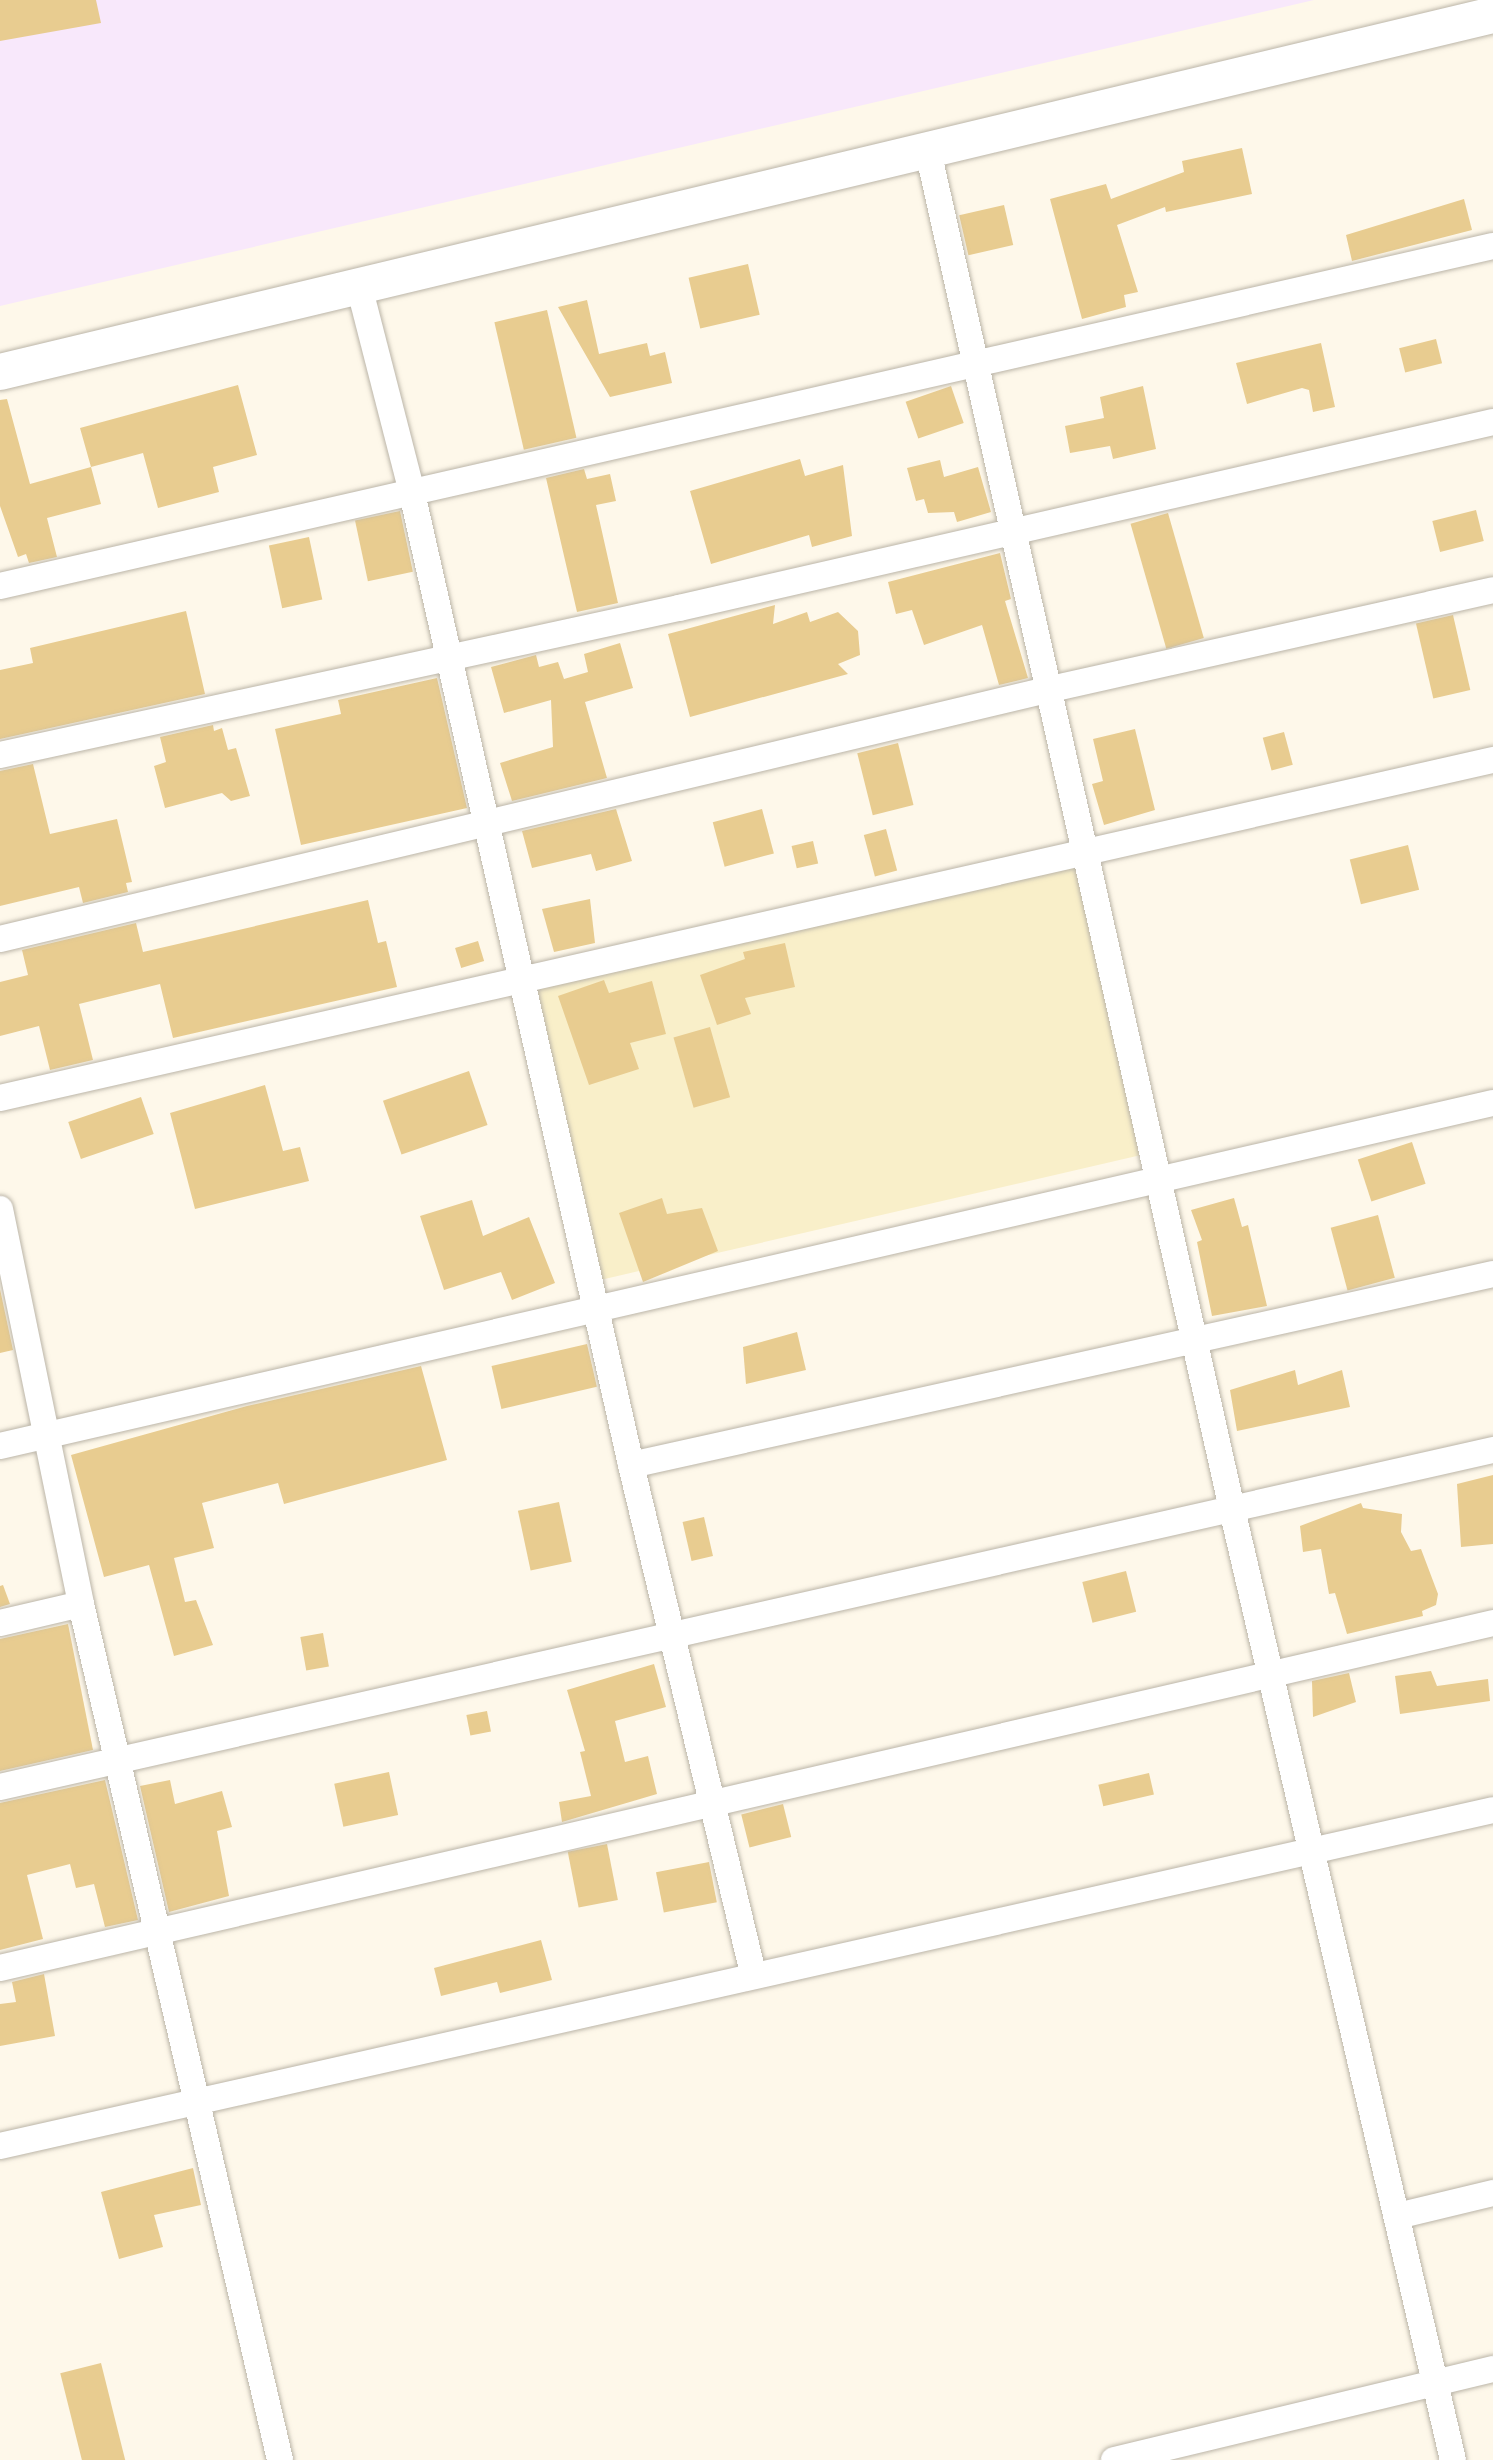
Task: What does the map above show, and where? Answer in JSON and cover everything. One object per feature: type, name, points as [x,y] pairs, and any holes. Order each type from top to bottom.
[{"type":"street","points":[[0,372],[1493,15]]},
{"type":"street","points":[[928,151],[1089,854],[1232,1509],[1314,1850],[1453,2460]]},
{"type":"street","points":[[0,586],[1493,246]]},
{"type":"street","points":[[359,286],[412,493],[631,1465],[715,1804],[753,1973]]},
{"type":"street","points":[[0,755],[449,658],[1493,422]]},
{"type":"street","points":[[0,939],[485,827],[1051,689],[1493,590]]},
{"type":"street","points":[[0,1098],[520,983],[1493,760]]},
{"type":"street","points":[[0,1446],[1493,1103]]},
{"type":"street","points":[[0,1209],[7,1267],[49,1435],[81,1604],[116,1760],[156,1916],[155,1931],[193,2100],[280,2460]]},
{"type":"street","points":[[631,1465],[1493,1274]]},
{"type":"street","points":[[0,1787],[1493,1450]]},
{"type":"street","points":[[0,1623],[81,1604]]},
{"type":"street","points":[[0,1968],[1493,1623]]},
{"type":"street","points":[[0,2146],[753,1973],[1493,1810]]},
{"type":"street","points":[[1397,2216],[1493,2193]]},
{"type":"street","points":[[1114,2460],[1493,2369]]},
{"type":"shaded area","points":[[0,0],[1314,0],[0,306]]},
{"type":"sand","points":[[1077,863],[1144,1154],[592,1282],[525,991]]},
{"type":"building","points":[[0,0],[96,0],[101,23],[0,41]]},
{"type":"building","points":[[1242,148],[1252,194],[1166,212],[1165,207],[1117,225],[1138,292],[1124,295],[1126,307],[1082,319],[1050,199],[1106,184],[1111,199],[1184,172],[1182,161]]},
{"type":"building","points":[[1464,199],[1472,230],[1352,261],[1346,235]]},
{"type":"building","points":[[1004,205],[1013,245],[968,255],[959,215]]},
{"type":"building","points":[[748,264],[760,315],[700,328],[689,278]]},
{"type":"building","points":[[587,300],[599,354],[647,343],[650,356],[665,352],[672,383],[610,397],[558,307]]},
{"type":"building","points":[[547,310],[576,438],[524,450],[494,322]]},
{"type":"building","points":[[1436,339],[1442,363],[1405,372],[1399,348]]},
{"type":"building","points":[[1321,343],[1335,407],[1313,412],[1309,390],[1302,388],[1247,404],[1236,363]]},
{"type":"building","points":[[238,385],[257,455],[213,467],[219,492],[158,508],[143,453],[91,467],[80,428]]},
{"type":"building","points":[[951,386],[964,423],[918,439],[906,402]]},
{"type":"building","points":[[1143,386],[1156,449],[1113,459],[1110,446],[1070,453],[1065,426],[1104,418],[1100,397]]},
{"type":"building","points":[[7,399],[30,484],[91,467],[101,504],[47,518],[57,557],[29,563],[26,554],[18,557],[0,506],[0,400]]},
{"type":"building","points":[[800,459],[805,476],[843,465],[852,536],[812,547],[809,535],[711,564],[690,491]]},
{"type":"building","points":[[940,460],[944,477],[978,467],[991,512],[957,522],[954,512],[928,513],[924,499],[916,501],[907,468]]},
{"type":"building","points":[[584,469],[587,479],[610,474],[616,501],[596,505],[618,603],[577,612],[546,478]]},
{"type":"building","points":[[1476,510],[1484,541],[1440,552],[1432,521]]},
{"type":"building","points":[[400,511],[413,572],[368,581],[355,521]]},
{"type":"building","points":[[1168,513],[1204,638],[1166,649],[1131,524]]},
{"type":"building","points":[[309,537],[322,600],[282,608],[269,546]]},
{"type":"building","points":[[1000,553],[1011,599],[1005,601],[1028,678],[999,685],[982,625],[924,645],[912,610],[896,614],[888,582]]},
{"type":"building","points":[[775,605],[773,624],[807,612],[810,622],[838,612],[858,631],[860,655],[838,664],[848,674],[690,717],[668,634]]},
{"type":"building","points":[[186,611],[205,694],[0,739],[0,670],[33,663],[30,648]]},
{"type":"building","points":[[1453,615],[1470,690],[1433,699],[1416,624]]},
{"type":"building","points":[[620,643],[633,688],[585,702],[607,778],[512,801],[500,763],[553,747],[551,700],[504,713],[491,667],[536,655],[539,667],[558,662],[564,679],[588,672],[584,654]]},
{"type":"building","points":[[437,678],[467,808],[301,845],[275,729],[341,714],[338,700]]},
{"type":"building","points":[[213,725],[214,731],[222,728],[228,750],[236,748],[250,796],[231,801],[222,793],[165,808],[154,766],[166,762],[160,737]]},
{"type":"building","points":[[1135,729],[1155,810],[1104,825],[1092,784],[1103,781],[1093,739]]},
{"type":"building","points":[[1284,732],[1293,765],[1272,771],[1263,738]]},
{"type":"building","points":[[898,743],[913,805],[873,815],[857,753]]},
{"type":"building","points":[[33,764],[50,834],[117,819],[132,882],[126,883],[128,892],[83,903],[79,887],[0,906],[0,771]]},
{"type":"building","points":[[616,809],[632,861],[596,871],[591,854],[532,868],[522,831]]},
{"type":"building","points":[[762,809],[774,853],[725,867],[713,822]]},
{"type":"building","points":[[886,829],[897,871],[875,876],[864,835]]},
{"type":"building","points":[[813,841],[818,863],[797,868],[792,846]]},
{"type":"building","points":[[1408,845],[1419,890],[1361,904],[1350,860]]},
{"type":"building","points":[[590,899],[595,943],[554,952],[542,909]]},
{"type":"building","points":[[368,900],[378,943],[386,941],[397,987],[173,1038],[160,984],[79,1004],[93,1060],[50,1070],[39,1026],[0,1036],[0,982],[28,975],[22,950],[136,923],[143,952]]},
{"type":"building","points":[[478,941],[484,961],[461,968],[455,948]]},
{"type":"building","points":[[785,943],[795,987],[745,998],[751,1014],[717,1025],[700,975],[745,959],[743,952]]},
{"type":"building","points":[[604,980],[609,993],[652,981],[666,1034],[630,1043],[639,1069],[589,1085],[558,996]]},
{"type":"building","points":[[710,1027],[730,1097],[694,1108],[673,1037]]},
{"type":"building","points":[[469,1071],[488,1125],[402,1155],[383,1101]]},
{"type":"building","points":[[265,1085],[283,1151],[300,1147],[309,1181],[195,1209],[170,1113]]},
{"type":"building","points":[[141,1097],[154,1134],[81,1159],[68,1122]]},
{"type":"building","points":[[1412,1142],[1426,1184],[1371,1201],[1358,1160]]},
{"type":"building","points":[[662,1198],[667,1214],[702,1208],[718,1251],[643,1282],[619,1213]]},
{"type":"building","points":[[1234,1198],[1242,1227],[1248,1225],[1267,1306],[1212,1316],[1197,1242],[1202,1240],[1191,1210]]},
{"type":"building","points":[[472,1200],[483,1236],[529,1217],[555,1283],[512,1300],[501,1272],[444,1290],[420,1216]]},
{"type":"building","points":[[1378,1215],[1395,1278],[1347,1290],[1331,1228]]},
{"type":"building","points":[[0,1289],[13,1350],[0,1353]]},
{"type":"building","points":[[797,1332],[806,1370],[746,1384],[743,1347]]},
{"type":"building","points":[[587,1344],[597,1387],[501,1409],[492,1366]]},
{"type":"building","points":[[421,1366],[447,1460],[284,1504],[278,1483],[202,1503],[214,1548],[174,1558],[185,1602],[196,1600],[213,1645],[174,1656],[149,1565],[104,1577],[71,1455],[247,1406]]},
{"type":"building","points":[[1295,1370],[1298,1385],[1342,1370],[1350,1407],[1237,1431],[1230,1390]]},
{"type":"building","points":[[1493,1475],[1493,1544],[1461,1547],[1457,1484]]},
{"type":"building","points":[[559,1502],[572,1562],[531,1570],[518,1511]]},
{"type":"building","points":[[1361,1503],[1363,1508],[1402,1514],[1401,1532],[1411,1551],[1421,1549],[1438,1594],[1436,1605],[1422,1611],[1423,1616],[1347,1634],[1335,1593],[1329,1594],[1321,1549],[1303,1552],[1300,1526]]},
{"type":"building","points":[[704,1517],[713,1556],[692,1561],[683,1522]]},
{"type":"building","points":[[1126,1571],[1136,1612],[1092,1623],[1082,1582]]},
{"type":"building","points":[[3,1585],[10,1604],[0,1607],[0,1586]]},
{"type":"building","points":[[68,1624],[93,1750],[0,1771],[0,1639]]},
{"type":"building","points":[[323,1633],[329,1666],[306,1670],[300,1637]]},
{"type":"building","points":[[654,1664],[666,1707],[615,1721],[625,1762],[648,1756],[657,1794],[562,1822],[559,1802],[591,1796],[580,1752],[585,1751],[567,1690]]},
{"type":"building","points":[[1431,1671],[1437,1686],[1488,1679],[1490,1701],[1400,1714],[1395,1676]]},
{"type":"building","points":[[1349,1673],[1356,1702],[1313,1717],[1312,1681]]},
{"type":"building","points":[[487,1711],[491,1732],[470,1736],[466,1715]]},
{"type":"building","points":[[389,1772],[398,1815],[343,1827],[334,1784]]},
{"type":"building","points":[[1149,1773],[1154,1794],[1103,1806],[1098,1785]]},
{"type":"building","points":[[105,1780],[138,1920],[105,1927],[94,1884],[76,1888],[70,1864],[27,1875],[43,1939],[0,1950],[0,1803]]},
{"type":"building","points":[[170,1780],[175,1804],[222,1791],[232,1827],[217,1831],[229,1896],[169,1912],[140,1786]]},
{"type":"building","points":[[783,1804],[791,1837],[750,1847],[741,1814]]},
{"type":"building","points":[[607,1844],[618,1900],[579,1908],[568,1852]]},
{"type":"building","points":[[709,1862],[717,1902],[664,1913],[656,1872]]},
{"type":"building","points":[[541,1940],[552,1980],[500,1993],[497,1982],[441,1996],[434,1968]]},
{"type":"building","points":[[44,1974],[55,2036],[0,2046],[0,2004],[16,2002],[12,1982]]},
{"type":"building","points":[[193,2168],[201,2205],[154,2215],[163,2247],[119,2259],[101,2192]]},
{"type":"building","points":[[101,2363],[125,2460],[82,2460],[60,2373]]}]
